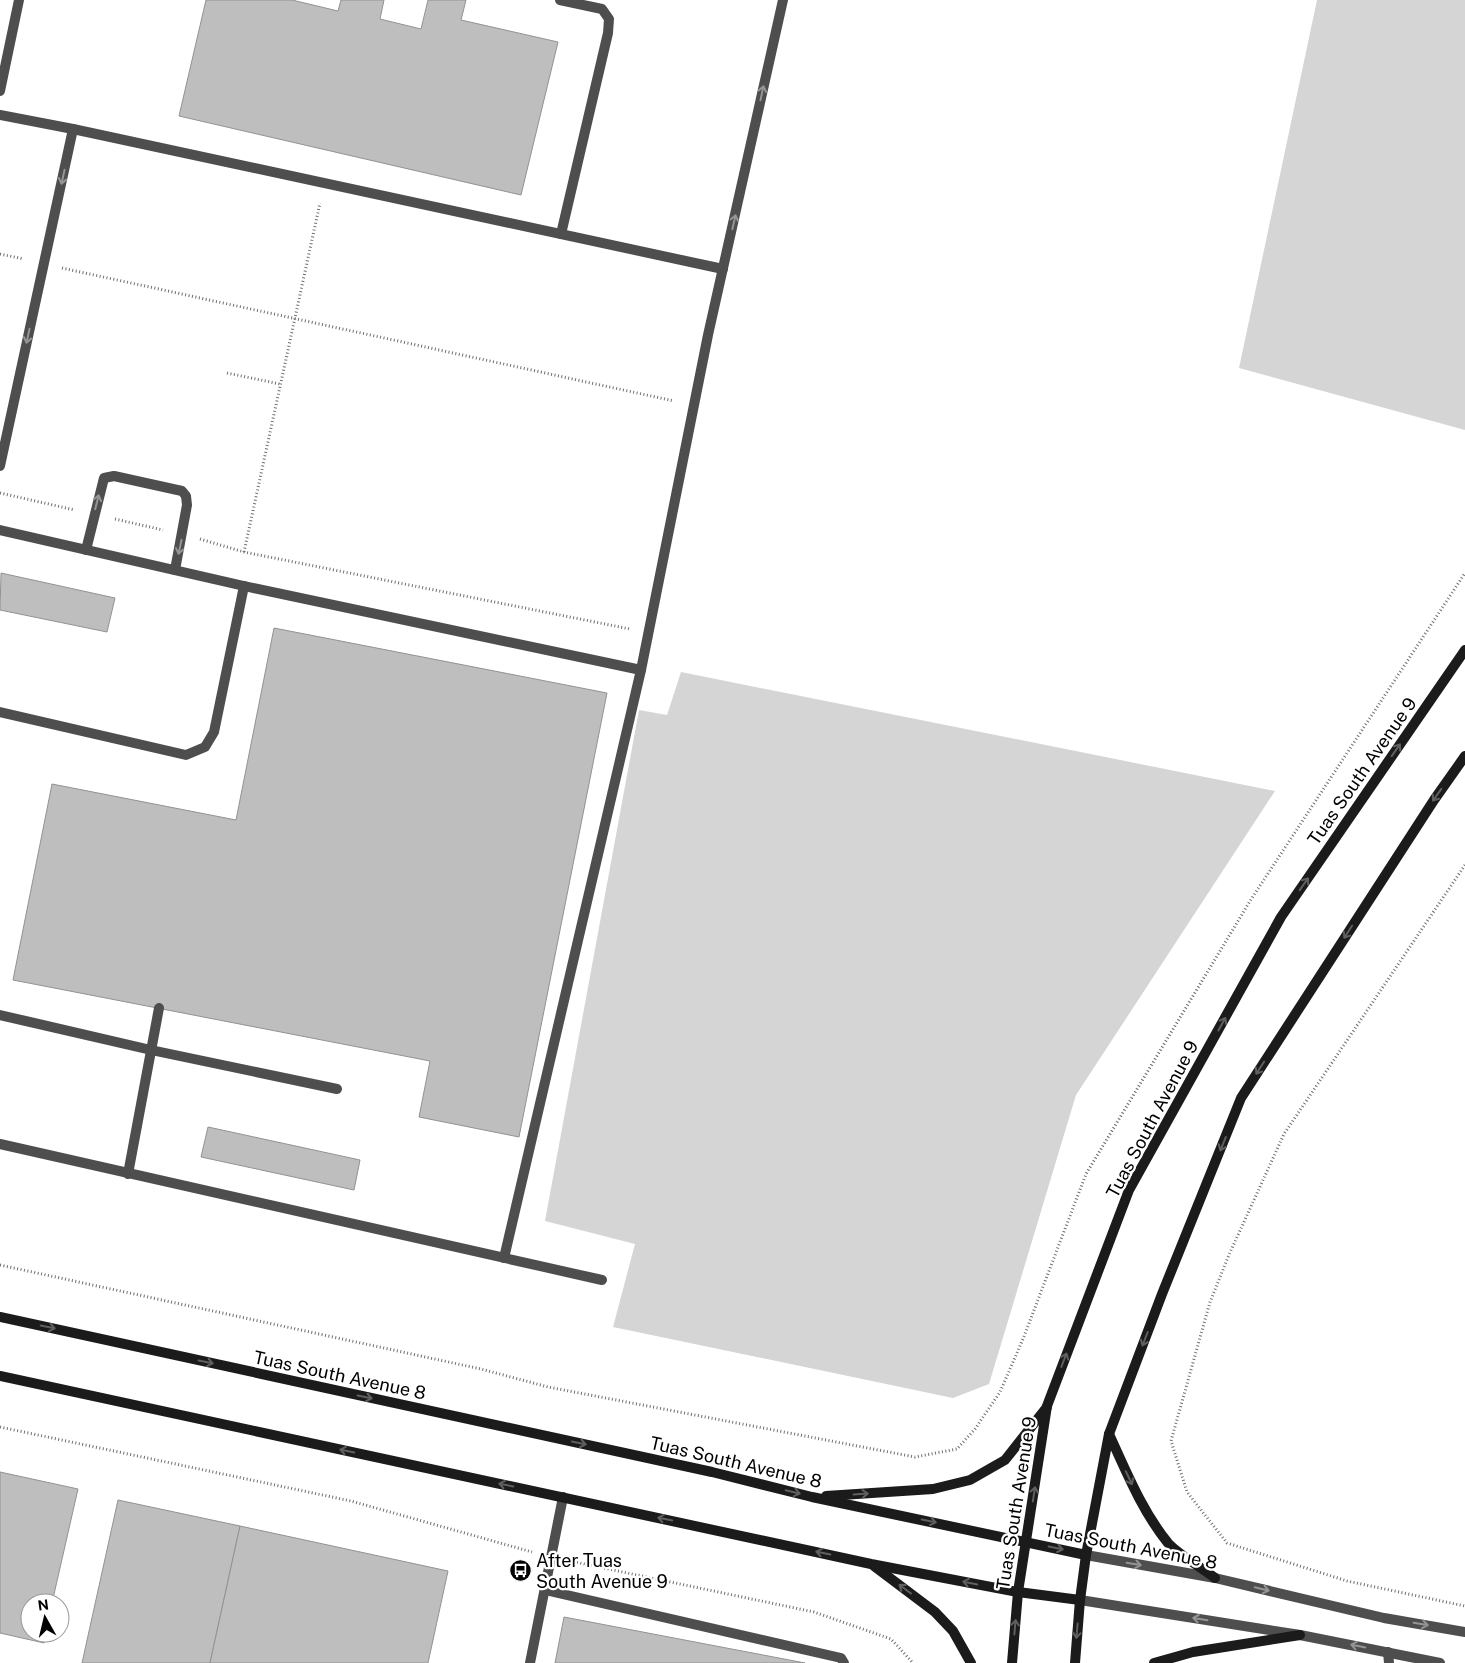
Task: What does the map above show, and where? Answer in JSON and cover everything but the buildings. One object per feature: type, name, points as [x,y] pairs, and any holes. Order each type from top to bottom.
[{"type":"street","points":[[0,90],[19,0]]},
{"type":"street","points":[[560,0],[602,9],[609,19],[608,33],[561,234]]},
{"type":"street","points":[[504,1258],[641,670],[694,406],[782,0]]},
{"type":"street","points":[[0,115],[73,129],[723,269]]},
{"type":"street","points":[[0,466],[73,129]]},
{"type":"street","points":[[86,550],[104,478],[114,476],[182,491],[186,496],[187,505],[175,570]]},
{"type":"street","points":[[0,530],[244,586],[641,670]]},
{"type":"street","points":[[0,712],[186,755],[205,748],[214,732],[244,586]]},
{"type":"street","name":"Tuas South Avenue 9","points":[[1012,1663],[1018,1592],[1047,1406],[1129,1190],[1281,918],[1465,650]]},
{"type":"street","points":[[1075,1663],[1086,1555],[1109,1434],[1162,1294],[1241,1098],[1434,800],[1465,756]]},
{"type":"street","points":[[128,1174],[159,1008]]},
{"type":"street","points":[[0,1015],[151,1050],[337,1089]]},
{"type":"street","points":[[0,1144],[602,1280]]},
{"type":"street","name":"Tuas South Avenue 8","points":[[0,1317],[712,1472],[812,1497],[1086,1555],[1215,1578],[1384,1618],[1465,1632]]},
{"type":"street","points":[[0,1376],[871,1564],[1018,1592],[1300,1635],[1440,1663]]},
{"type":"street","points":[[812,1497],[933,1489],[970,1480],[1005,1460],[1047,1406]]},
{"type":"street","points":[[1109,1434],[1135,1489],[1153,1521],[1169,1544],[1215,1578]]},
{"type":"street","points":[[530,1663],[563,1497]]},
{"type":"street","points":[[871,1564],[935,1612],[953,1631],[972,1663]]},
{"type":"street","points":[[545,1590],[841,1658],[844,1663]]},
{"type":"street","points":[[1154,1663],[1193,1652],[1300,1635]]},
{"type":"street","points":[[1388,1652],[1389,1663]]},
{"type":"path","points":[[244,552],[324,183]]},
{"type":"path","points":[[0,254],[694,406]]},
{"type":"path","points":[[227,373],[280,384]]},
{"type":"path","points":[[0,492],[182,534],[244,552],[648,633]]},
{"type":"path","points":[[0,1265],[481,1369],[568,1390],[915,1457],[957,1449],[975,1429],[1000,1392],[1023,1339],[1086,1174],[1109,1134],[1250,901],[1465,573]]},
{"type":"path","points":[[1465,865],[1284,1134],[1228,1257],[1210,1302],[1171,1441],[1187,1492],[1227,1543],[1347,1580],[1465,1606]]},
{"type":"path","points":[[0,1427],[351,1501],[552,1557],[814,1612],[853,1624],[891,1639],[912,1663]]},
{"type":"shaded area","points":[[1317,0],[1465,0],[1465,430],[1239,368]]},
{"type":"shaded area","points":[[681,672],[1275,791],[1076,1095],[989,1384],[953,1398],[613,1327],[635,1244],[545,1221],[639,710],[667,715]]},
{"type":"place","name":"After Tuas South Avenue 9","points":[[520,1570]]}]
